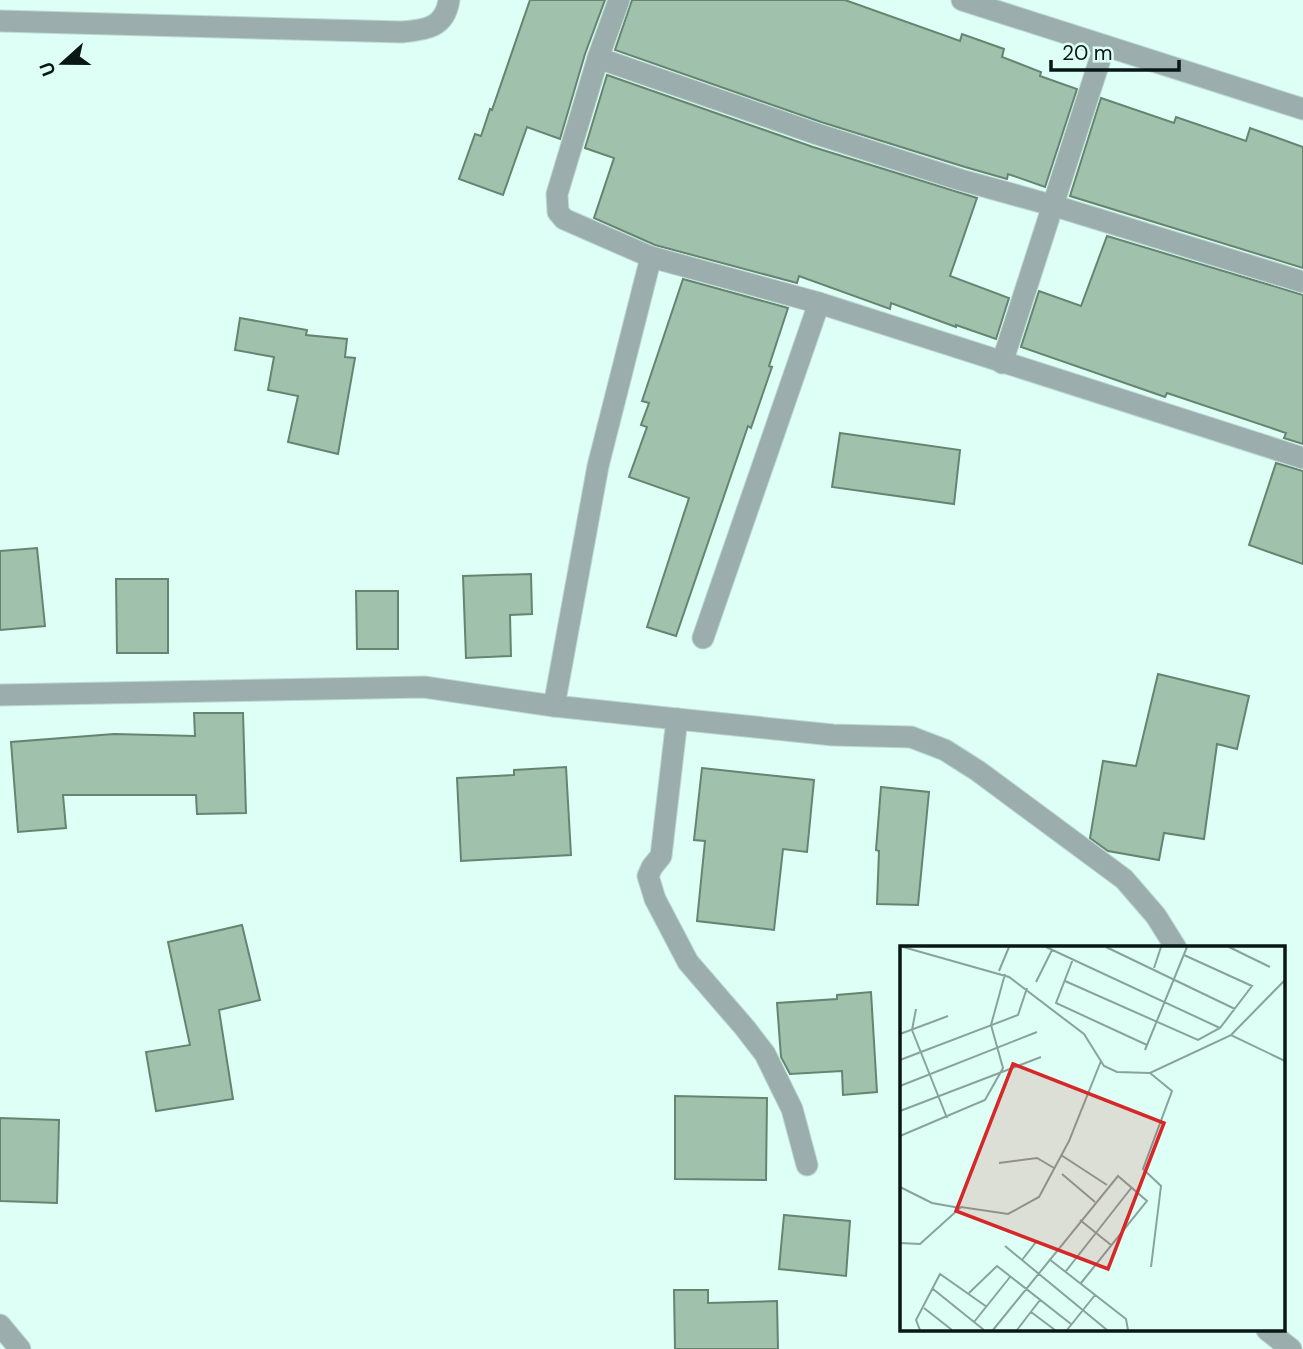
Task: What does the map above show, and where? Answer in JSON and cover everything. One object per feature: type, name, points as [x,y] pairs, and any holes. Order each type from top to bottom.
[{"type":"street","points":[[0,22],[402,32],[423,29],[438,23],[447,12],[449,0]]},
{"type":"street","points":[[619,0],[598,58],[557,194],[558,212],[564,219],[651,257],[819,303],[1303,457]]},
{"type":"street","points":[[962,0],[1303,109]]},
{"type":"street","points":[[1002,363],[1055,206],[1104,47]]},
{"type":"street","points":[[598,58],[817,134],[961,180],[1303,282]]},
{"type":"street","points":[[554,706],[598,466],[651,257]]},
{"type":"street","points":[[703,638],[819,303]]},
{"type":"street","points":[[0,695],[424,687],[554,706],[677,719],[834,735],[911,737],[944,750],[978,771],[1125,879],[1156,916],[1175,946]]},
{"type":"street","points":[[677,719],[661,856],[648,876],[649,885],[688,962],[745,1028],[774,1072],[792,1109],[807,1165]]},
{"type":"street","points":[[0,1325],[20,1349]]},
{"type":"street","points":[[1271,1337],[1291,1349]]},
{"type":"building","points":[[530,0],[605,0],[585,54],[560,139],[527,127],[503,195],[459,179],[475,134],[481,136],[490,109],[492,110]]},
{"type":"building","points":[[632,0],[845,0],[960,41],[962,34],[1004,49],[1002,57],[1041,72],[1040,76],[1077,89],[1045,187],[1008,174],[1007,179],[965,167],[821,122],[615,50]]},
{"type":"building","points":[[607,75],[813,147],[977,198],[950,276],[1009,298],[996,339],[891,303],[890,309],[799,276],[797,283],[655,245],[594,218],[614,158],[585,148]]},
{"type":"building","points":[[1101,98],[1174,123],[1176,117],[1246,141],[1250,128],[1303,147],[1303,268],[1070,196]]},
{"type":"building","points":[[1107,236],[1303,295],[1303,444],[1284,438],[1286,433],[1167,393],[1165,397],[1021,347],[1039,291],[1081,306]]},
{"type":"building","points":[[683,279],[788,308],[769,366],[772,367],[751,428],[748,426],[676,636],[647,627],[689,498],[629,477],[647,427],[641,425],[649,403],[642,401]]},
{"type":"building","points":[[240,318],[307,330],[306,335],[347,339],[345,357],[355,358],[338,454],[288,442],[298,396],[268,390],[274,357],[235,350]]},
{"type":"building","points":[[840,433],[960,450],[954,504],[832,487]]},
{"type":"building","points":[[1276,463],[1303,471],[1303,564],[1249,545]]},
{"type":"building","points":[[37,548],[45,626],[0,630],[0,551]]},
{"type":"building","points":[[531,574],[532,614],[510,615],[511,656],[466,658],[463,576]]},
{"type":"building","points":[[116,579],[168,579],[168,653],[117,653]]},
{"type":"building","points":[[356,591],[398,591],[398,649],[357,649]]},
{"type":"building","points":[[1158,674],[1249,696],[1237,749],[1217,744],[1204,839],[1164,833],[1159,860],[1108,851],[1090,838],[1103,761],[1136,766]]},
{"type":"building","points":[[194,713],[243,713],[246,813],[197,814],[196,795],[63,795],[66,828],[18,832],[11,742],[114,734],[195,736]]},
{"type":"building","points":[[566,767],[571,855],[461,861],[457,778],[514,775],[514,770]]},
{"type":"building","points":[[702,768],[814,780],[807,852],[783,849],[774,930],[697,921],[705,841],[694,840]]},
{"type":"building","points":[[881,787],[929,792],[918,905],[877,904],[879,851],[876,850]]},
{"type":"building","points":[[242,925],[260,1000],[219,1010],[233,1099],[156,1111],[146,1052],[190,1045],[168,942]]},
{"type":"building","points":[[871,992],[877,1092],[843,1095],[842,1071],[790,1074],[781,1057],[777,1003],[837,999],[837,995]]},
{"type":"building","points":[[675,1096],[767,1098],[766,1180],[675,1179]]},
{"type":"building","points":[[0,1118],[59,1120],[57,1203],[0,1201]]},
{"type":"building","points":[[784,1215],[850,1221],[846,1276],[779,1269]]},
{"type":"building","points":[[674,1290],[708,1290],[708,1303],[777,1301],[778,1349],[675,1349]]}]
